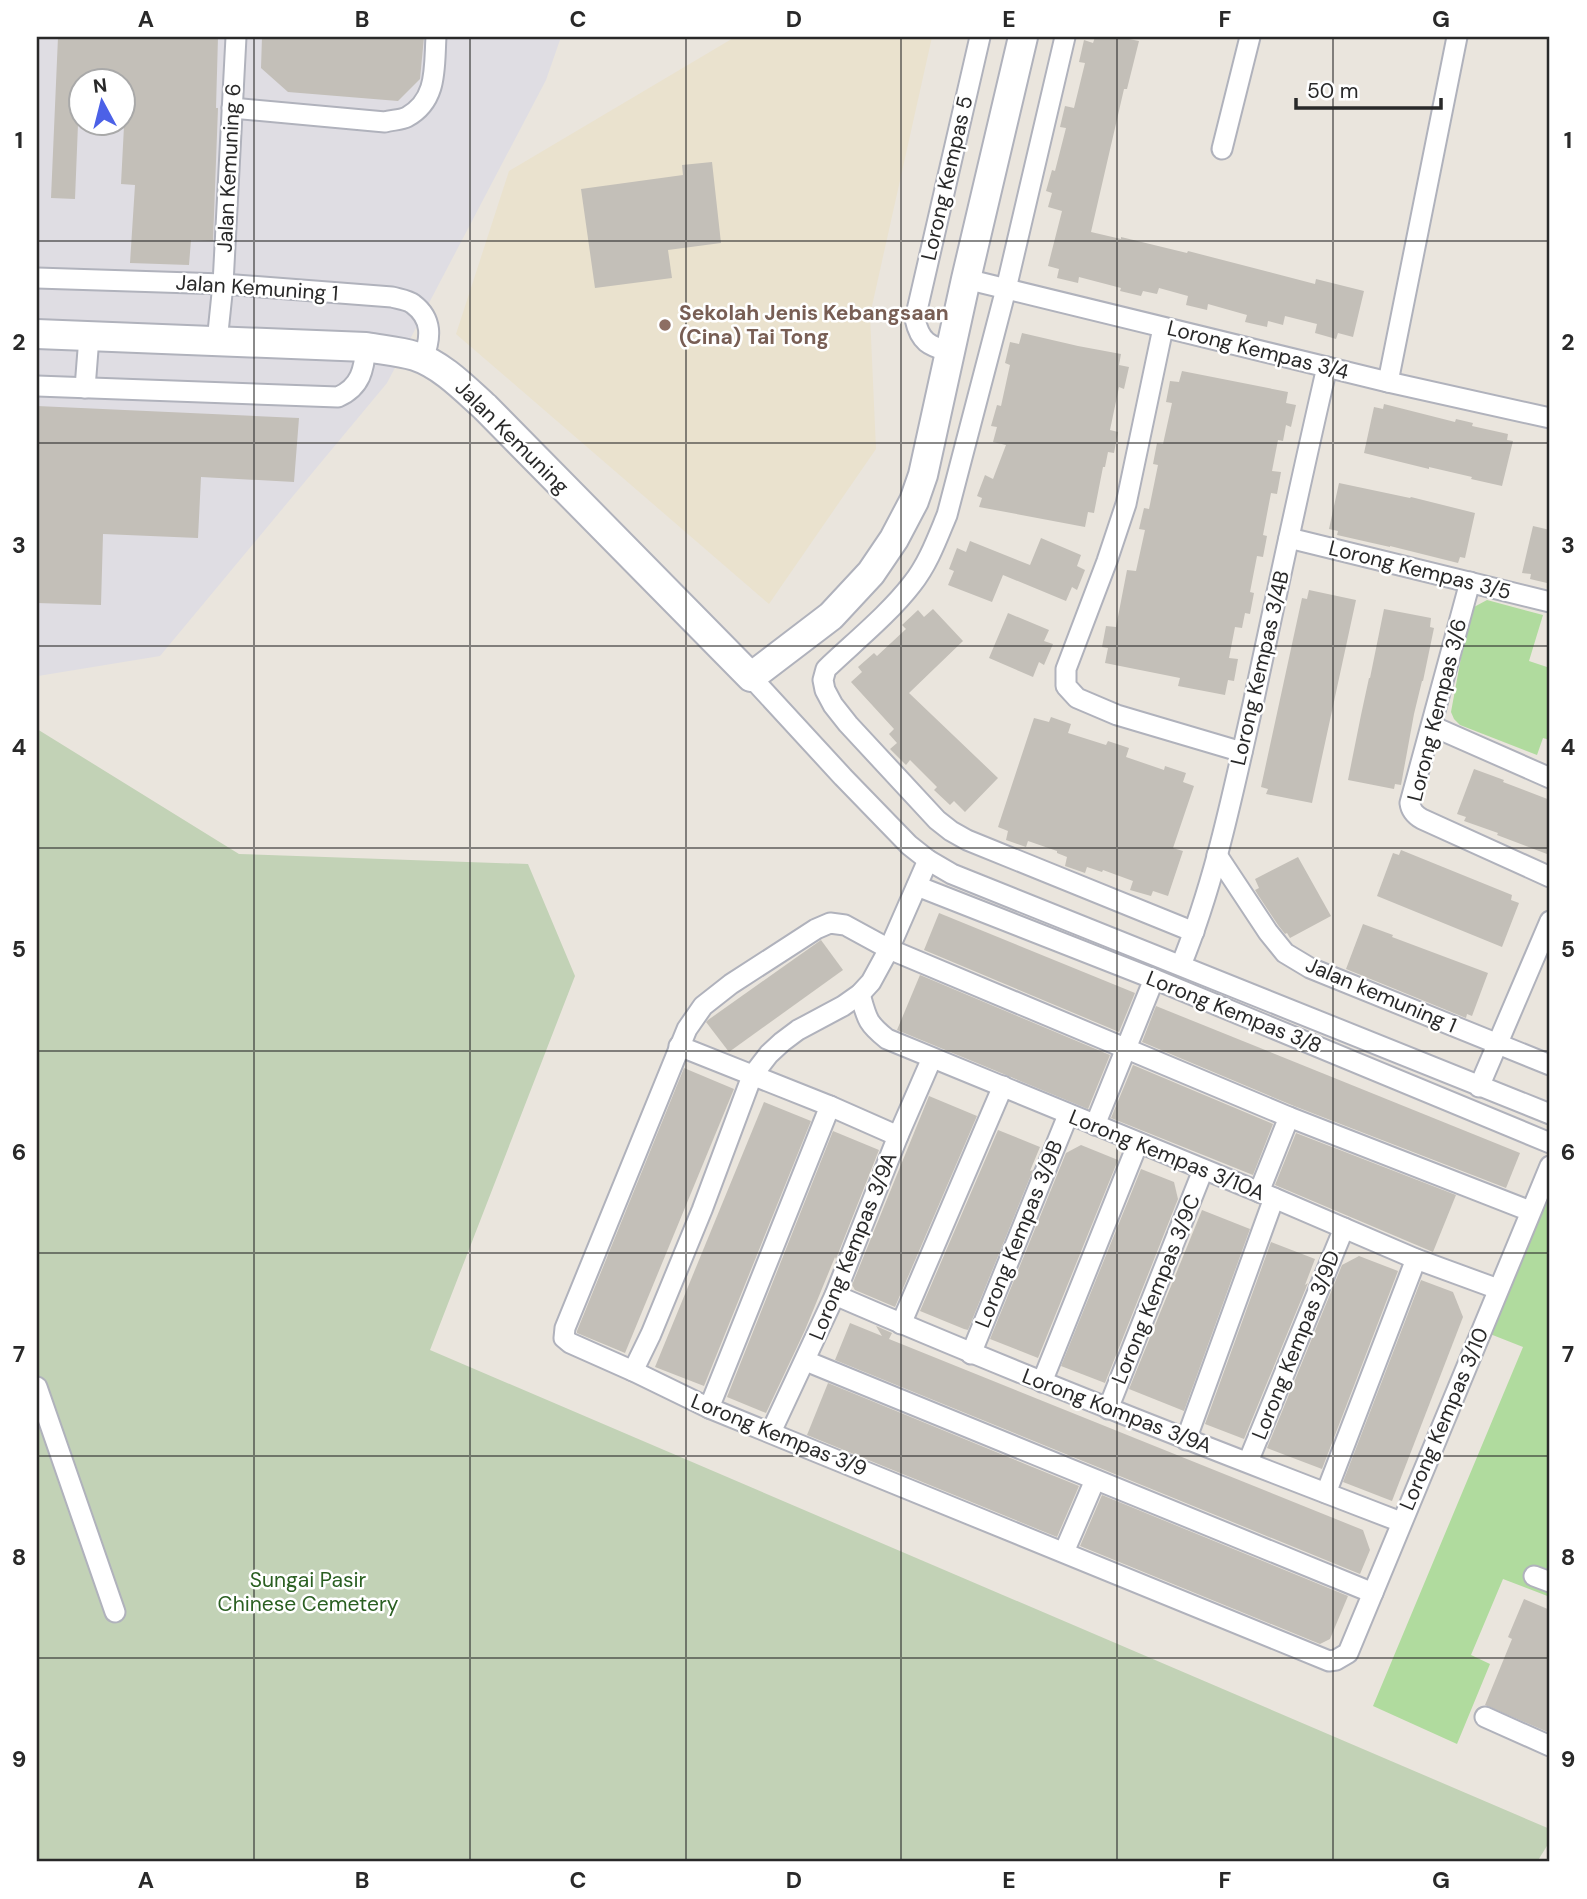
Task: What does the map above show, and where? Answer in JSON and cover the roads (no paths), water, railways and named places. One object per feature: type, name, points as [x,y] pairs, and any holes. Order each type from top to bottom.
[{"type":"street","name":"Jalan Kemuning 6","points":[[217,342],[223,284],[236,37]]},
{"type":"street","points":[[232,108],[386,122],[406,117],[424,104],[432,88],[436,37]]},
{"type":"street","name":"Lorong Kempas 5","points":[[950,352],[932,346],[923,339],[915,319],[980,37]]},
{"type":"street","points":[[1023,37],[923,475],[914,500],[894,539],[871,573],[831,616],[751,677],[909,845],[952,874],[1550,1114]]},
{"type":"street","points":[[1065,37],[1006,289],[947,515],[937,541],[913,583],[826,669],[823,680],[833,705],[848,724],[937,820],[951,831],[967,840],[1194,932]]},
{"type":"street","points":[[1222,149],[1250,37]]},
{"type":"street","points":[[1388,382],[1457,37]]},
{"type":"street","name":"Jalan Kemuning 1","points":[[37,278],[223,284],[392,297],[412,303],[426,318],[430,332],[423,359]]},
{"type":"street","name":"Lorong Kempas 3/4","points":[[966,279],[1388,382],[1550,418]]},
{"type":"street","points":[[1163,328],[1126,504],[1066,669],[1066,685],[1077,698],[1117,715],[1242,752]]},
{"type":"street","name":"Jalan Kemuning","points":[[37,334],[366,347],[423,359],[454,378],[485,407],[751,677]]},
{"type":"street","points":[[85,388],[89,337]]},
{"type":"street","points":[[37,386],[338,397],[355,386],[365,363],[366,347]]},
{"type":"street","name":"Lorong Kempas 3/4B","points":[[1181,965],[1217,855],[1327,367]]},
{"type":"street","name":"Lorong Kempas 3/5","points":[[1289,538],[1550,601]]},
{"type":"street","name":"Lorong Kempas 3/6","points":[[1470,582],[1410,803],[1413,812],[1422,819],[1550,877]]},
{"type":"street","points":[[1432,726],[1550,775]]},
{"type":"street","name":"Jalan kemuning 1","points":[[1217,855],[1285,953],[1310,968],[1550,1065]]},
{"type":"street","points":[[633,1371],[702,1210],[752,1076],[782,1042],[843,1006],[871,982],[889,949],[928,860]]},
{"type":"street","name":"Lorong Kempas 3/8","points":[[917,886],[1154,979],[1550,1143]]},
{"type":"street","points":[[1479,1087],[1550,921]]},
{"type":"street","name":"Lorong Kempas 3/9","points":[[1329,1661],[709,1408],[564,1338],[565,1328],[679,1046],[703,1006],[731,984],[816,929],[830,923],[845,925],[889,949],[1289,1117],[1530,1211]]},
{"type":"street","points":[[1095,1125],[1154,979]]},
{"type":"street","name":"Lorong Kempas 3/10A","points":[[860,994],[867,1019],[873,1028],[887,1039],[1416,1259],[1498,1289]]},
{"type":"street","points":[[679,1046],[898,1136]]},
{"type":"street","name":"Lorong Kempas 3/9A","points":[[771,1432],[835,1295],[932,1058]]},
{"type":"street","points":[[901,1324],[1003,1086]]},
{"type":"street","points":[[709,1408],[830,1106]]},
{"type":"street","name":"Lorong Kempas 3/9B","points":[[971,1354],[1068,1115]]},
{"type":"street","points":[[1186,1440],[1289,1117]]},
{"type":"street","points":[[1042,1382],[1138,1143]]},
{"type":"street","name":"Lorong Kempas 3/10","points":[[1329,1661],[1348,1653],[1550,1166]]},
{"type":"street","name":"Lorong Kempas 3/9C","points":[[1108,1409],[1203,1170]]},
{"type":"street","name":"Lorong Kempas 3/9D","points":[[1248,1462],[1344,1228]]},
{"type":"street","points":[[1325,1493],[1416,1259]]},
{"type":"street","name":"Lorong Kompas 3/9A","points":[[835,1295],[1108,1409],[1401,1522]]},
{"type":"street","points":[[806,1361],[1373,1593]]},
{"type":"street","points":[[37,1387],[115,1612]]},
{"type":"street","points":[[1064,1552],[1095,1480]]},
{"type":"street","points":[[1485,1717],[1550,1746]]},
{"type":"place","name":"Sekolah Jenis Kebangsaan (Cina) Tai Tong","points":[[665,325]]},
{"type":"park label","name":"Sungai Pasir Chinese Cemetery","points":[[308,1592]]}]
